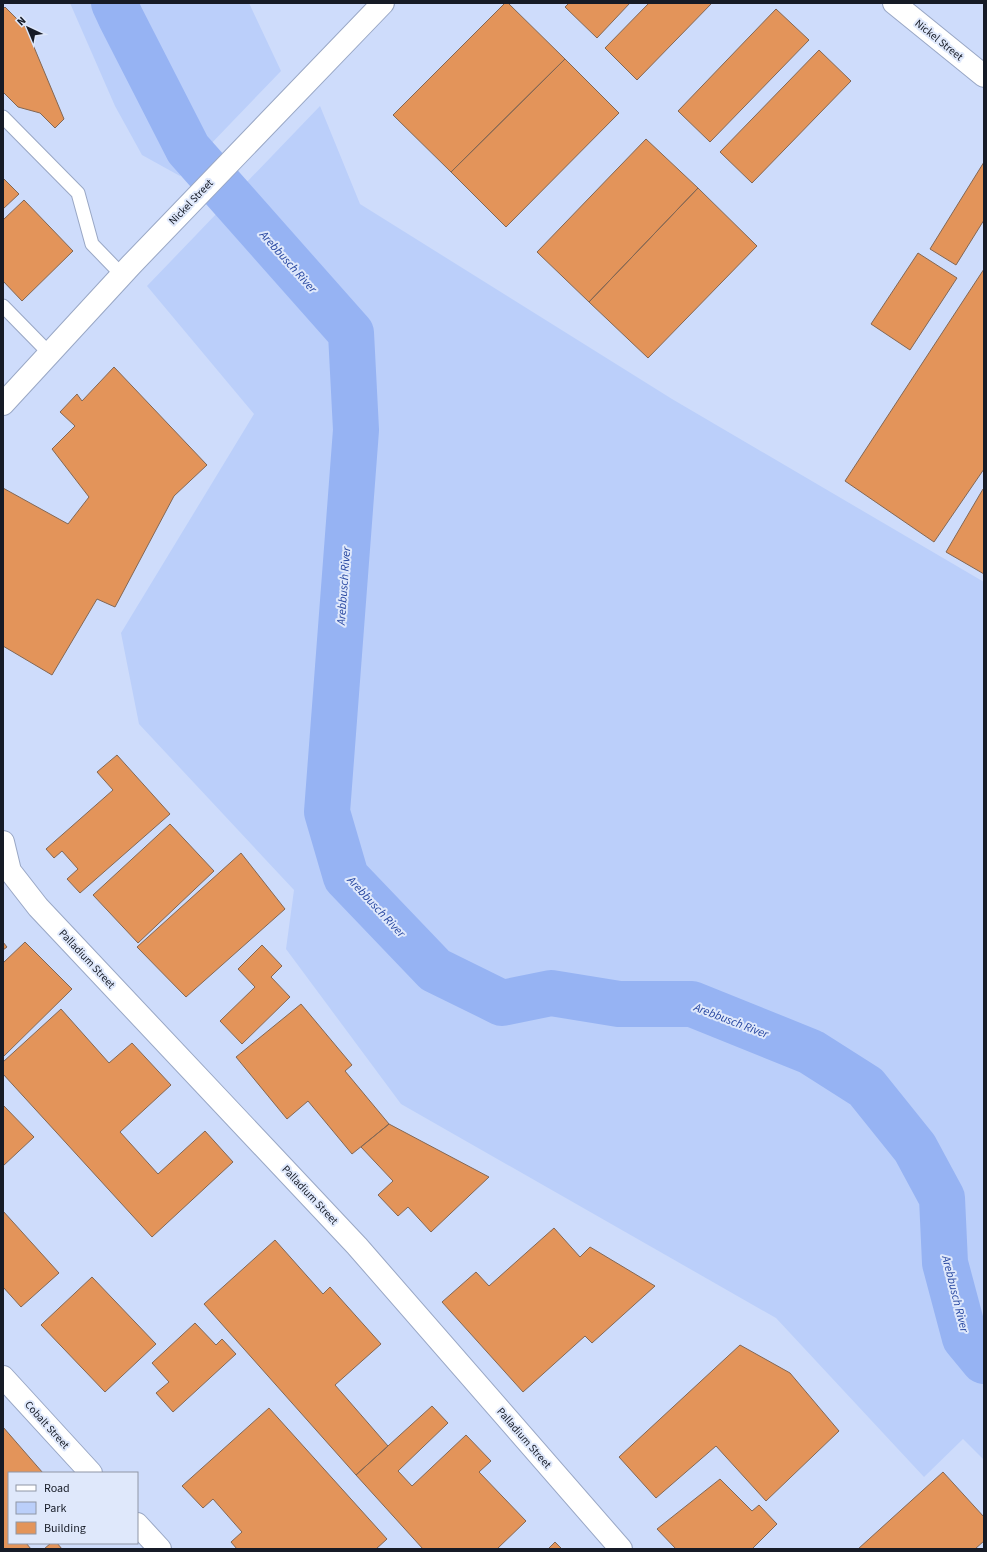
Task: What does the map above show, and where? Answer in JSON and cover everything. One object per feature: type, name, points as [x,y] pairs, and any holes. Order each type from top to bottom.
[{"type":"street","name":"Nickel Street","points":[[3,404],[122,275],[383,3]]},
{"type":"street","name":"Nickel Street","points":[[894,3],[984,76]]},
{"type":"street","name":"Palladium Street","points":[[3,842],[10,871],[38,906],[357,1246],[620,1549]]},
{"type":"street","name":"Cobalt Street","points":[[3,1377],[90,1472]]},
{"type":"street","points":[[138,1525],[160,1549]]},
{"type":"lane","points":[[3,117],[78,193],[92,244],[122,275]]},
{"type":"lane","points":[[3,306],[49,353]]},
{"type":"shaded area","points":[[3,3],[984,3],[984,1549],[3,1549]]},
{"type":"green space","points":[[70,3],[249,3],[281,71],[180,176],[142,155],[115,106]]},
{"type":"green space","points":[[320,106],[360,204],[672,399],[984,582],[984,1460],[963,1439],[924,1477],[776,1318],[401,1104],[286,949],[294,890],[139,724],[121,633],[254,414],[147,286]]},
{"type":"building","points":[[505,3],[508,3],[565,59],[451,172],[393,115]]},
{"type":"building","points":[[569,3],[630,3],[597,38],[565,7]]},
{"type":"building","points":[[649,3],[712,3],[637,80],[605,48]]},
{"type":"building","points":[[5,7],[26,28],[64,119],[55,128],[40,113],[18,107],[3,92],[3,9]]},
{"type":"building","points":[[776,9],[809,40],[710,142],[678,111]]},
{"type":"building","points":[[819,50],[851,81],[752,183],[720,152]]},
{"type":"building","points":[[565,59],[619,113],[506,227],[451,172]]},
{"type":"building","points":[[646,139],[698,188],[589,302],[537,252]]},
{"type":"building","points":[[984,162],[984,220],[956,265],[930,249]]},
{"type":"building","points":[[3,178],[19,194],[3,209]]},
{"type":"building","points":[[698,188],[757,246],[648,358],[589,302]]},
{"type":"building","points":[[24,200],[73,251],[22,301],[3,281],[3,220]]},
{"type":"building","points":[[918,253],[957,278],[910,350],[871,324]]},
{"type":"building","points":[[984,269],[984,469],[934,542],[845,481]]},
{"type":"building","points":[[114,367],[207,465],[174,496],[115,607],[97,599],[52,675],[3,646],[3,488],[68,524],[89,497],[52,449],[75,426],[60,412],[77,394],[82,401]]},
{"type":"building","points":[[983,489],[984,490],[984,574],[946,552]]},
{"type":"building","points":[[117,755],[170,814],[80,893],[67,879],[78,869],[62,851],[54,858],[46,849],[113,790],[97,772]]},
{"type":"building","points":[[170,824],[214,871],[138,943],[93,895]]},
{"type":"building","points":[[241,853],[285,909],[186,997],[137,947]]},
{"type":"building","points":[[3,942],[7,947],[3,950]]},
{"type":"building","points":[[25,942],[72,989],[3,1057],[3,963]]},
{"type":"building","points":[[262,945],[282,966],[271,977],[290,997],[242,1044],[220,1021],[255,987],[238,969]]},
{"type":"building","points":[[301,1004],[352,1065],[345,1071],[389,1124],[352,1154],[308,1101],[287,1119],[236,1057]]},
{"type":"building","points":[[61,1009],[109,1063],[132,1043],[171,1085],[120,1132],[158,1174],[205,1131],[233,1162],[152,1237],[3,1074],[3,1062]]},
{"type":"building","points":[[3,1105],[34,1137],[3,1166]]},
{"type":"building","points":[[389,1124],[489,1177],[431,1232],[408,1207],[398,1216],[378,1195],[393,1181],[361,1147]]},
{"type":"building","points":[[3,1211],[59,1273],[21,1307],[3,1287]]},
{"type":"building","points":[[554,1228],[580,1257],[590,1247],[655,1286],[592,1343],[585,1336],[523,1392],[442,1302],[476,1272],[489,1286]]},
{"type":"building","points":[[275,1240],[323,1294],[330,1287],[381,1344],[335,1385],[388,1446],[356,1475],[204,1304]]},
{"type":"building","points":[[92,1277],[156,1344],[105,1392],[41,1325]]},
{"type":"building","points":[[195,1323],[216,1345],[222,1339],[236,1354],[173,1412],[156,1393],[169,1382],[152,1363]]},
{"type":"building","points":[[740,1345],[790,1373],[839,1431],[766,1501],[716,1446],[656,1498],[619,1457]]},
{"type":"building","points":[[432,1406],[448,1423],[398,1471],[412,1486],[466,1435],[491,1461],[479,1472],[526,1521],[497,1549],[423,1549],[356,1475]]},
{"type":"building","points":[[269,1408],[387,1539],[376,1549],[237,1549],[231,1542],[242,1532],[213,1499],[203,1508],[182,1486]]},
{"type":"building","points":[[3,1427],[42,1472],[8,1472],[8,1544],[27,1544],[31,1549],[3,1549]]},
{"type":"building","points":[[943,1472],[984,1517],[984,1541],[975,1549],[858,1549]]},
{"type":"building","points":[[720,1479],[752,1511],[759,1505],[777,1524],[752,1549],[676,1549],[657,1529]]},
{"type":"building","points":[[555,1542],[562,1549],[548,1549]]},
{"type":"building","points":[[50,1544],[58,1544],[62,1549],[44,1549]]},
{"type":"waterway","name":"Arebbusch River","points":[[114,3],[188,149],[351,333],[356,430],[327,812],[346,877],[435,970],[502,1003],[551,993],[619,1004],[692,1004],[811,1052],[866,1087],[915,1148],[942,1198],[945,1263],[965,1338],[984,1361]]}]
